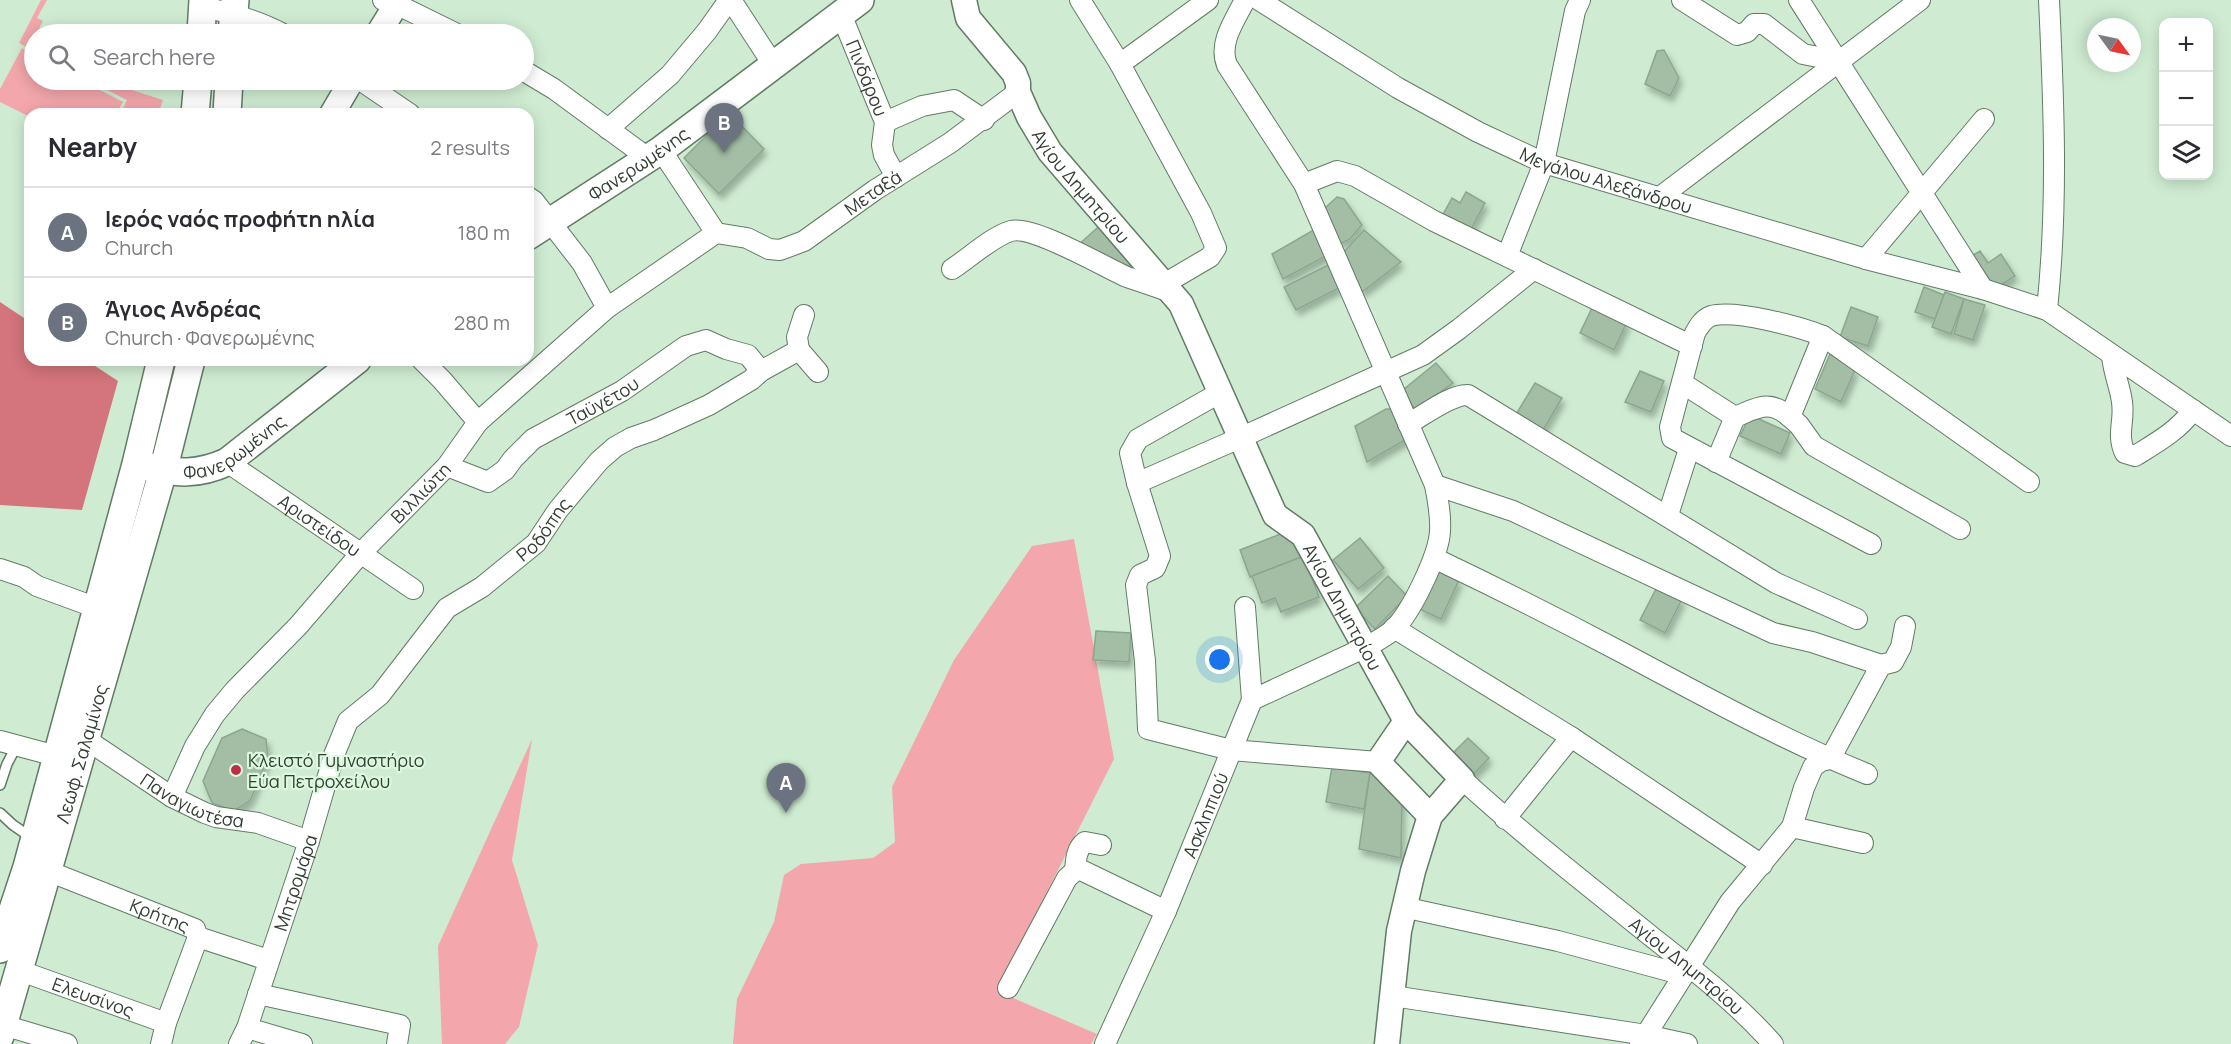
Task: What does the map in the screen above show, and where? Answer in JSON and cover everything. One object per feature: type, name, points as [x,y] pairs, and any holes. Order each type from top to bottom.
[{"type":"main road","points":[[202,24],[203,3]]},
{"type":"main road","name":"Φανερωμένης","points":[[539,229],[655,154],[850,7]]},
{"type":"main road","points":[[196,108],[197,90]]},
{"type":"main road","points":[[227,108],[228,90]]},
{"type":"main road","name":"Λεωφ. Σαλαμίνος","points":[[0,949],[34,839],[136,464],[160,366]]},
{"type":"main road","name":"Λεωφ. Σαλαμίνος","points":[[2,1031],[87,740],[134,564],[163,471],[189,366]]},
{"type":"main road","name":"Φανερωμένης","points":[[136,464],[173,473],[213,468],[227,462],[349,366]]},
{"type":"street","points":[[608,129],[670,75],[730,0],[774,66]]},
{"type":"street","name":"Αγίου Δημητρίου","points":[[964,0],[968,18],[1014,73],[1018,83],[1018,92],[1029,117],[1050,152],[1181,304],[1275,515],[1303,535],[1406,721],[1462,779],[1506,819],[1687,971],[1744,1014],[1773,1044]]},
{"type":"street","points":[[952,268],[998,238],[1012,231],[1025,231],[1056,242],[1126,276],[1168,288],[1210,257],[1216,248],[1201,213],[1120,64],[1080,0]]},
{"type":"street","points":[[1120,64],[1208,0]]},
{"type":"street","points":[[1245,0],[1223,48],[1223,57],[1304,184],[1435,485],[1440,533],[1434,558],[1416,596],[1394,628],[1366,647],[1252,700],[1245,607]]},
{"type":"street","name":"Μεγάλου Αλεξάνδρου","points":[[1260,0],[1398,88],[1478,132],[1544,163],[1866,259],[1983,289],[2047,310],[2231,436]]},
{"type":"street","points":[[1507,256],[1544,163],[1575,11],[1580,0]]},
{"type":"street","points":[[1670,0],[1675,0]]},
{"type":"street","points":[[1683,0],[1737,35],[1747,32],[1754,24],[1764,24],[1803,54],[1838,61]]},
{"type":"street","points":[[1800,0],[1983,289]]},
{"type":"street","points":[[1660,197],[1920,0]]},
{"type":"street","points":[[2047,310],[2055,202],[2049,0]]},
{"type":"street","points":[[383,24],[393,1],[438,24]]},
{"type":"street","points":[[203,3],[233,16],[264,24]]},
{"type":"street","name":"Πινδάρου","points":[[850,7],[885,122],[882,144],[884,155],[896,177]]},
{"type":"street","points":[[534,77],[608,129],[655,154],[716,233]]},
{"type":"street","points":[[336,108],[346,90]]},
{"type":"street","points":[[375,90],[401,108]]},
{"type":"street","name":"Μεταξά","points":[[716,233],[747,238],[769,249],[780,250],[804,241],[984,120],[1018,92]]},
{"type":"street","points":[[885,122],[922,106],[954,100],[984,120]]},
{"type":"street","points":[[1866,259],[1984,119]]},
{"type":"street","points":[[1304,184],[1337,171],[1355,176],[1434,221],[1692,346]]},
{"type":"street","points":[[534,201],[539,229],[582,263],[607,308]]},
{"type":"street","name":"Βιλλιώτη","points":[[172,797],[195,746],[215,714],[235,690],[298,626],[361,553],[447,466],[478,422],[607,308],[716,233]]},
{"type":"street","points":[[1137,483],[1423,355],[1534,269]]},
{"type":"street","points":[[804,315],[797,337],[800,350],[818,372]]},
{"type":"street","points":[[1871,544],[1672,438],[1670,431],[1695,333],[1701,323],[1709,317],[1716,315],[1753,318],[1808,330],[1823,336],[2029,482]]},
{"type":"street","points":[[1790,417],[1823,336]]},
{"type":"street","name":"Ταϋγέτου","points":[[447,466],[488,483],[505,470],[533,439],[622,391],[686,346],[696,342],[706,340],[748,355],[761,370]]},
{"type":"street","name":"Ροδόπης","points":[[348,721],[380,695],[447,608],[482,587],[536,543],[558,510],[599,461],[615,447],[709,405],[750,380],[761,370],[800,350]]},
{"type":"street","points":[[2112,356],[2114,374],[2122,402],[2123,418],[2120,434],[2125,453],[2135,456],[2185,422],[2193,410]]},
{"type":"street","points":[[428,366],[478,422]]},
{"type":"street","points":[[1682,383],[1735,417]]},
{"type":"street","points":[[1221,392],[1138,439],[1130,453],[1160,556],[1155,568],[1140,575],[1136,585],[1145,661],[1148,729],[1231,750],[1378,762],[1431,816]]},
{"type":"street","points":[[1408,424],[1451,399],[1468,395],[1776,583],[1857,619]]},
{"type":"street","points":[[1716,462],[1735,417],[1764,406],[1772,406],[1799,424],[1814,446],[1960,529]]},
{"type":"street","points":[[1668,515],[1689,449]]},
{"type":"street","name":"Αριστείδου","points":[[227,462],[413,589]]},
{"type":"street","points":[[1435,485],[1512,512],[1773,633],[1812,642],[1881,665],[1893,662],[1901,647],[1905,626]]},
{"type":"street","points":[[1434,558],[1830,759],[1867,774]]},
{"type":"street","points":[[0,569],[24,577],[37,586],[97,608]]},
{"type":"street","points":[[1394,628],[1571,737],[1761,865]]},
{"type":"street","points":[[1643,1039],[1730,902],[1792,827],[1804,788],[1814,767],[1821,761],[1830,759],[1881,665]]},
{"type":"street","name":"Ασκληπιού","points":[[1106,1044],[1166,911],[1252,700]]},
{"type":"street","name":"Μητρομάρα","points":[[243,1036],[309,841],[334,755],[348,721]]},
{"type":"street","points":[[1378,762],[1406,721]]},
{"type":"street","points":[[1506,819],[1571,737]]},
{"type":"street","name":"Παναγιωτέσα","points":[[87,740],[172,797],[216,817],[258,823],[309,841]]},
{"type":"street","points":[[8,743],[56,756]]},
{"type":"street","points":[[1387,1044],[1403,907],[1431,816],[1462,779]]},
{"type":"street","points":[[1792,827],[1863,843]]},
{"type":"street","points":[[1075,872],[1076,856],[1080,846],[1085,842],[1101,844]]},
{"type":"street","points":[[1008,988],[1067,878],[1075,872],[1081,870],[1166,911]]},
{"type":"street","name":"Κρήτης","points":[[48,871],[195,930],[198,937],[268,960]]},
{"type":"street","points":[[1403,907],[1687,971]]},
{"type":"street","points":[[161,1044],[166,1023],[198,937]]},
{"type":"street","name":"Ελευσίνος","points":[[18,970],[166,1023]]},
{"type":"street","points":[[258,994],[398,1034]]},
{"type":"street","points":[[1393,996],[1643,1039],[1687,1044]]},
{"type":"street","points":[[2,1031],[67,1044]]},
{"type":"street","points":[[243,1036],[302,1044]]},
{"type":"lane","points":[[0,785],[8,743]]},
{"type":"lane","points":[[0,813],[34,839]]},
{"type":"shaded area","points":[[41,0],[47,0],[37,18],[43,21],[41,24],[29,24]]},
{"type":"shaded area","points":[[24,33],[24,46],[19,43]]},
{"type":"shaded area","points":[[22,48],[24,49],[24,90],[100,90],[123,102],[120,108],[24,108],[24,114],[0,102],[0,89]]},
{"type":"shaded area","points":[[107,90],[132,90],[163,100],[160,108],[123,108],[127,100]]},
{"type":"shaded area","points":[[0,302],[24,318],[24,366],[95,366],[118,381],[82,510],[0,505]]},
{"type":"shaded area","points":[[1074,539],[1114,759],[997,991],[1097,1034],[1091,1044],[733,1044],[737,999],[774,922],[784,875],[801,864],[873,858],[895,842],[892,787],[954,660],[1032,546]]},
{"type":"shaded area","points":[[532,739],[512,860],[538,945],[519,1027],[505,1044],[442,1044],[438,946]]},
{"type":"building","points":[[1664,50],[1679,78],[1670,96],[1645,84],[1657,51]]},
{"type":"building","points":[[729,113],[764,149],[719,194],[684,158]]},
{"type":"building","points":[[1466,192],[1485,203],[1469,233],[1441,218],[1452,198],[1460,203]]},
{"type":"building","points":[[1337,197],[1344,199],[1362,225],[1350,239],[1340,244],[1325,208]]},
{"type":"building","points":[[1106,220],[1137,259],[1124,271],[1076,247]]},
{"type":"building","points":[[1317,228],[1328,255],[1283,279],[1272,254]]},
{"type":"building","points":[[1364,230],[1401,262],[1362,292],[1343,253]]},
{"type":"building","points":[[1980,251],[1988,263],[2001,254],[2015,276],[1992,291],[1970,257]]},
{"type":"building","points":[[1328,265],[1339,288],[1296,310],[1284,287]]},
{"type":"building","points":[[1924,287],[1944,295],[1935,319],[1915,312]]},
{"type":"building","points":[[1945,292],[1964,299],[1951,334],[1932,327]]},
{"type":"building","points":[[1964,299],[1985,305],[1973,340],[1954,334]]},
{"type":"building","points":[[1851,307],[1878,317],[1868,346],[1840,337]]},
{"type":"building","points":[[1592,308],[1627,322],[1614,350],[1580,333]]},
{"type":"building","points":[[1830,354],[1855,370],[1841,402],[1815,389]]},
{"type":"building","points":[[1436,363],[1453,383],[1415,410],[1403,390]]},
{"type":"building","points":[[1640,371],[1664,381],[1651,412],[1625,402]]},
{"type":"building","points":[[1535,383],[1562,398],[1539,437],[1512,421]]},
{"type":"building","points":[[1386,409],[1394,409],[1407,439],[1367,462],[1355,426]]},
{"type":"building","points":[[1750,415],[1790,433],[1781,454],[1740,436]]},
{"type":"building","points":[[1293,529],[1304,556],[1250,577],[1240,550]]},
{"type":"building","points":[[1360,538],[1384,568],[1358,589],[1333,560]]},
{"type":"building","points":[[1304,556],[1319,597],[1281,612],[1275,598],[1262,603],[1252,576]]},
{"type":"building","points":[[1437,570],[1459,580],[1441,619],[1419,609]]},
{"type":"building","points":[[1388,576],[1407,596],[1375,629],[1355,608]]},
{"type":"building","points":[[1657,587],[1682,599],[1665,633],[1640,620]]},
{"type":"building","points":[[1096,631],[1131,633],[1129,662],[1093,660]]},
{"type":"building","name":"Κλειστό Γυμναστήριο Εύα Πετροχείλου","points":[[242,729],[266,739],[268,758],[250,801],[234,811],[212,803],[203,781],[222,738]]},
{"type":"building","points":[[1468,738],[1489,758],[1471,777],[1450,756]]},
{"type":"building","points":[[1332,767],[1370,773],[1364,809],[1326,802]]},
{"type":"building","points":[[1370,773],[1381,775],[1402,800],[1401,858],[1359,849]]},
{"type":"place","name":"Άγιος Ανδρέας","points":[[724,153]]},
{"type":"place","name":"Κλειστό Γυμναστήριο Εύα Πετροχείλου","points":[[236,770]]},
{"type":"place","name":"Ιερός ναός προφήτη ηλία","points":[[786,813]]}]
